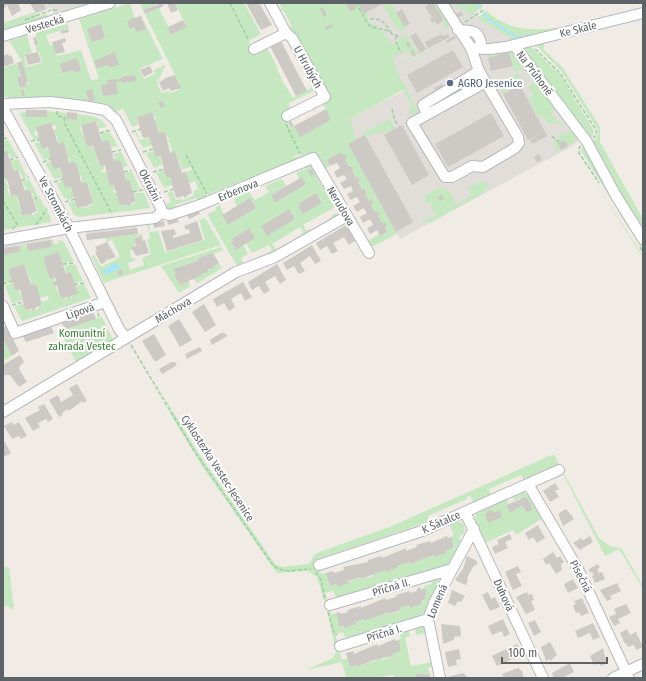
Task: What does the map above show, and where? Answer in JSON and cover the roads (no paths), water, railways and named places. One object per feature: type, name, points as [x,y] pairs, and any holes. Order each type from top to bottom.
[{"type":"street","name":"Vestecká","points":[[3,36],[110,3]]},
{"type":"street","name":"U Hrubých","points":[[270,3],[286,33],[292,38],[324,97],[291,116],[292,102]]},
{"type":"street","points":[[442,3],[457,29],[472,48],[480,71],[518,137],[519,143],[515,148],[483,167],[472,166],[452,177],[445,177],[412,123],[425,110],[480,71]]},
{"type":"street","name":"Ke Skále","points":[[514,45],[643,13]]},
{"type":"street","points":[[457,29],[472,30],[476,33],[481,38],[482,49]]},
{"type":"street","points":[[252,45],[286,33]]},
{"type":"street","name":"Na Průhoně","points":[[472,48],[490,49],[514,45],[587,140],[643,239]]},
{"type":"street","points":[[425,110],[486,82]]},
{"type":"street","name":"Okružní","points":[[3,104],[58,103],[99,108],[112,114],[159,201],[161,213],[155,218],[69,228],[3,240]]},
{"type":"street","name":"Ve Stromkách","points":[[3,108],[69,228],[119,329],[126,338]]},
{"type":"street","name":"Erbenova","points":[[161,213],[170,215],[210,201],[313,158]]},
{"type":"street","name":"Nerudova","points":[[313,158],[369,253]]},
{"type":"street","name":"Máchova","points":[[3,412],[236,272],[275,257],[347,216]]},
{"type":"street","name":"Lipová","points":[[8,305],[6,318],[15,333],[105,302]]},
{"type":"street","name":"K Šátalce","points":[[319,567],[398,540],[559,470]]},
{"type":"street","name":"Písečná","points":[[528,484],[578,569],[628,675]]},
{"type":"street","name":"Duhová","points":[[465,512],[543,678]]},
{"type":"street","name":"Lomená","points":[[440,678],[428,619],[452,569],[474,529]]},
{"type":"street","name":"Příčná II.","points":[[328,600],[452,569]]},
{"type":"street","name":"Příčná I.","points":[[340,646],[428,619]]},
{"type":"street","points":[[613,678],[628,675],[643,664]]},
{"type":"water","points":[[114,264],[118,264],[119,268],[105,275],[103,271]]},
{"type":"waterway","points":[[476,3],[480,8]]},
{"type":"waterway","points":[[484,13],[488,19],[518,38],[533,35],[533,37]]},
{"type":"place","name":"AGRO Jesenice","points":[[450,83]]},
{"type":"park label","name":"Komunitní zahrada Vestec","points":[[82,339]]}]
